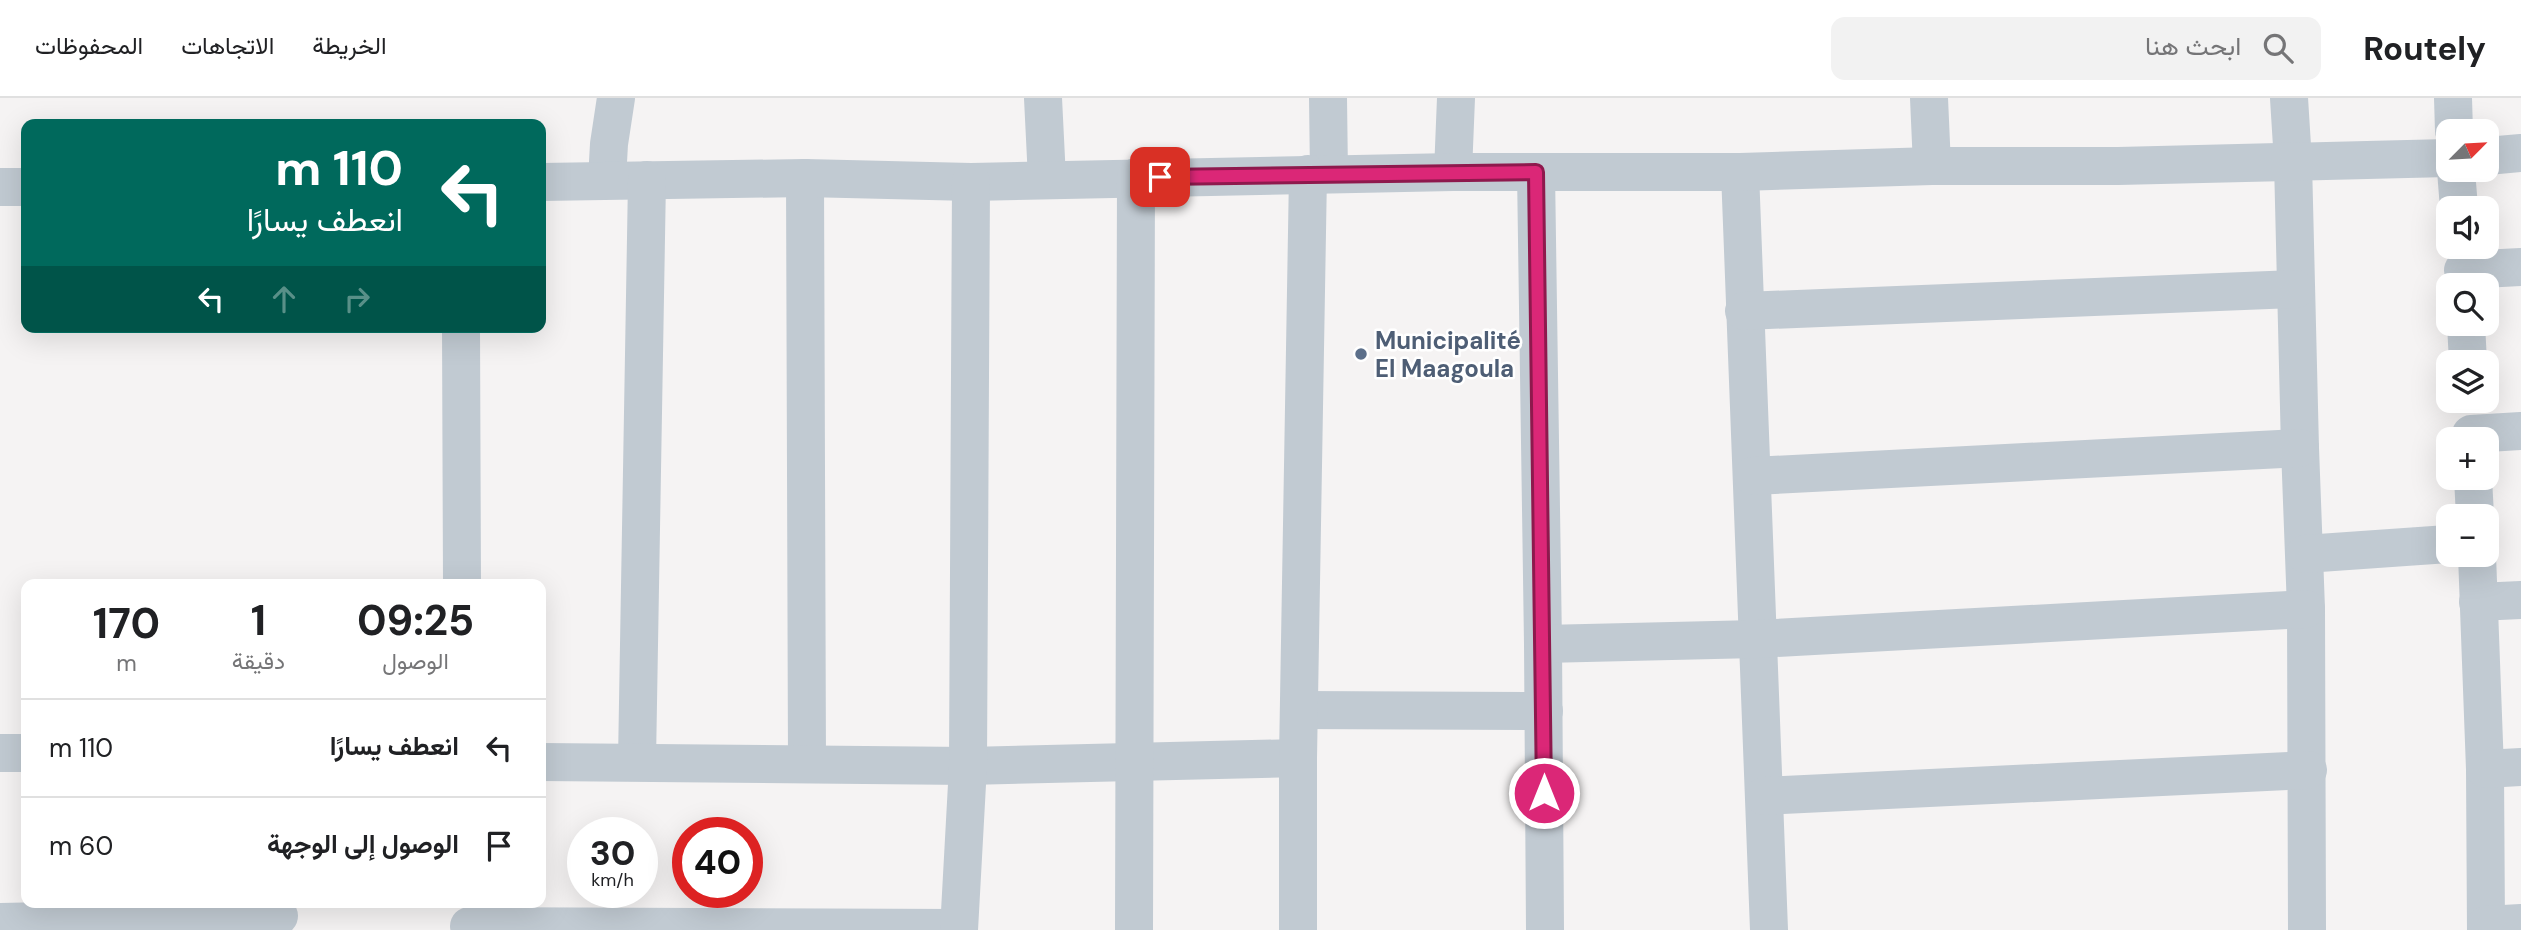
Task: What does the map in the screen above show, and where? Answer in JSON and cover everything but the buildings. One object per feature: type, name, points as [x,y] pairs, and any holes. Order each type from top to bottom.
[{"type":"street","points":[[607,180],[616,98]]},
{"type":"street","points":[[1043,98],[1047,179]]},
{"type":"street","points":[[1298,930],[1298,710],[1318,174],[1328,98]]},
{"type":"street","points":[[1453,172],[1456,98]]},
{"type":"street","points":[[1929,98],[1932,166]]},
{"type":"street","points":[[2289,98],[2305,555],[2307,930]]},
{"type":"street","points":[[2453,98],[2454,119]]},
{"type":"street","points":[[2499,155],[2521,153]]},
{"type":"street","points":[[546,182],[805,178],[971,182],[1453,172],[1740,172],[1932,166],[2436,158]]},
{"type":"street","points":[[1536,172],[1545,930]]},
{"type":"street","points":[[1740,172],[1769,930]]},
{"type":"street","points":[[1135,930],[1136,177]]},
{"type":"street","points":[[805,178],[807,763]]},
{"type":"street","points":[[637,761],[647,180]]},
{"type":"street","points":[[469,920],[959,929],[968,766],[971,182]]},
{"type":"street","points":[[0,187],[21,187]]},
{"type":"street","points":[[2462,267],[2521,267]]},
{"type":"street","points":[[1744,311],[2296,289]]},
{"type":"street","points":[[461,333],[462,579]]},
{"type":"street","points":[[2471,425],[2521,431]]},
{"type":"street","points":[[1753,476],[2300,448]]},
{"type":"street","points":[[2305,555],[2436,545]]},
{"type":"street","points":[[2477,567],[2478,602],[2503,768],[2498,926]]},
{"type":"street","points":[[2478,602],[2521,600]]},
{"type":"street","points":[[1543,644],[1757,639],[2306,609]]},
{"type":"street","points":[[1298,710],[1544,711]]},
{"type":"street","points":[[0,753],[21,753]]},
{"type":"street","points":[[546,762],[968,766],[1298,758]]},
{"type":"street","points":[[1764,796],[2308,770]]},
{"type":"street","points":[[0,922],[279,916]]},
{"type":"place","name":"Municipalité El Maagoula","points":[[1361,354]]},
{"type":"route","points":[[1160,177],[1536,172],[1544,793]]}]
